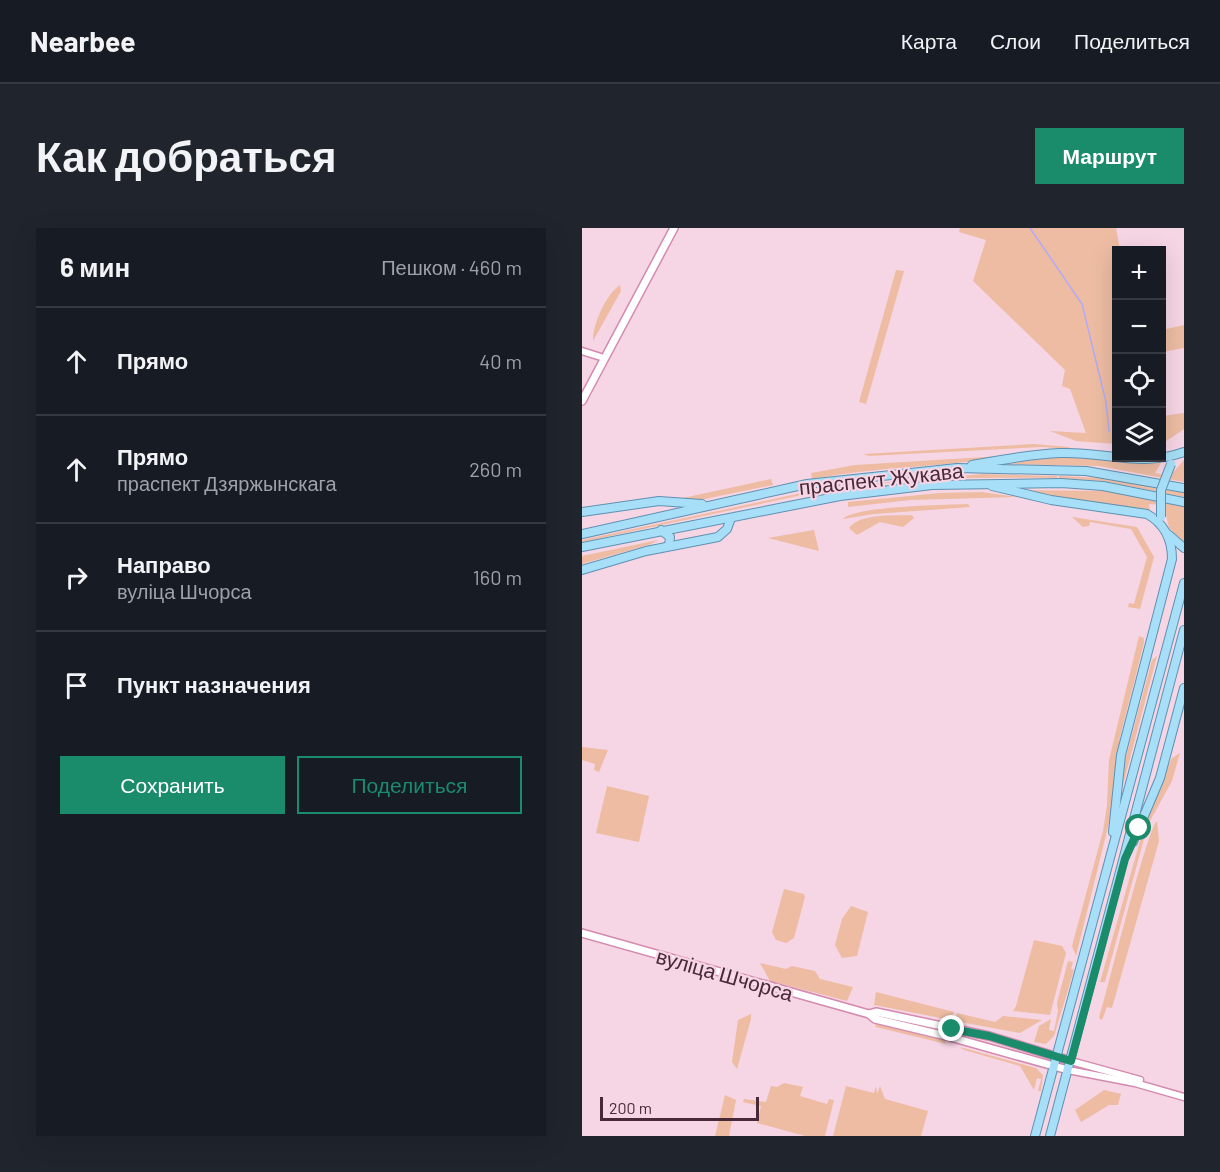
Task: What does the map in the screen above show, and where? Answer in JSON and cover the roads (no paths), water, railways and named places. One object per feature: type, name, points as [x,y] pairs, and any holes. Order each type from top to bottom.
[{"type":"main road","points":[[582,401],[674,228]]},
{"type":"main road","points":[[1110,857],[1121,755],[1172,559],[1161,517],[1161,490],[1171,464],[1184,452]]},
{"type":"main road","points":[[957,468],[1059,453],[1146,460],[1163,459],[1184,452]]},
{"type":"main road","name":"праспект Жукава","points":[[582,534],[807,484],[957,468],[1086,471],[1184,488]]},
{"type":"main road","points":[[977,483],[1051,500],[1147,514],[1184,548]]},
{"type":"main road","name":"праспект Жукава","points":[[582,547],[810,501],[885,489],[977,483],[1103,486],[1184,502]]},
{"type":"main road","points":[[582,512],[659,501],[709,505]]},
{"type":"main road","points":[[659,501],[669,507],[659,517]]},
{"type":"main road","points":[[582,570],[718,537],[727,530],[731,518]]},
{"type":"main road","points":[[661,530],[670,537],[666,548]]},
{"type":"main road","points":[[1035,1136],[1184,583]]},
{"type":"main road","points":[[1050,1136],[1184,630]]},
{"type":"main road","points":[[1125,859],[1160,778],[1184,688]]},
{"type":"main road","name":"вуліца Шчорса","points":[[582,933],[868,1014],[874,1019],[950,1036],[1068,1071]]},
{"type":"main road","name":"вуліца Шчорса","points":[[868,1014],[876,1012],[989,1036],[1071,1061]]},
{"type":"street","points":[[582,351],[604,358]]},
{"type":"street","name":"вуліца Шчорса","points":[[1071,1061],[1184,1095]]},
{"type":"street","name":"вуліца Шчорса","points":[[1068,1071],[1135,1083],[1184,1095]]},
{"type":"waterway","points":[[1030,228],[1082,304],[1106,402],[1109,432]]}]
